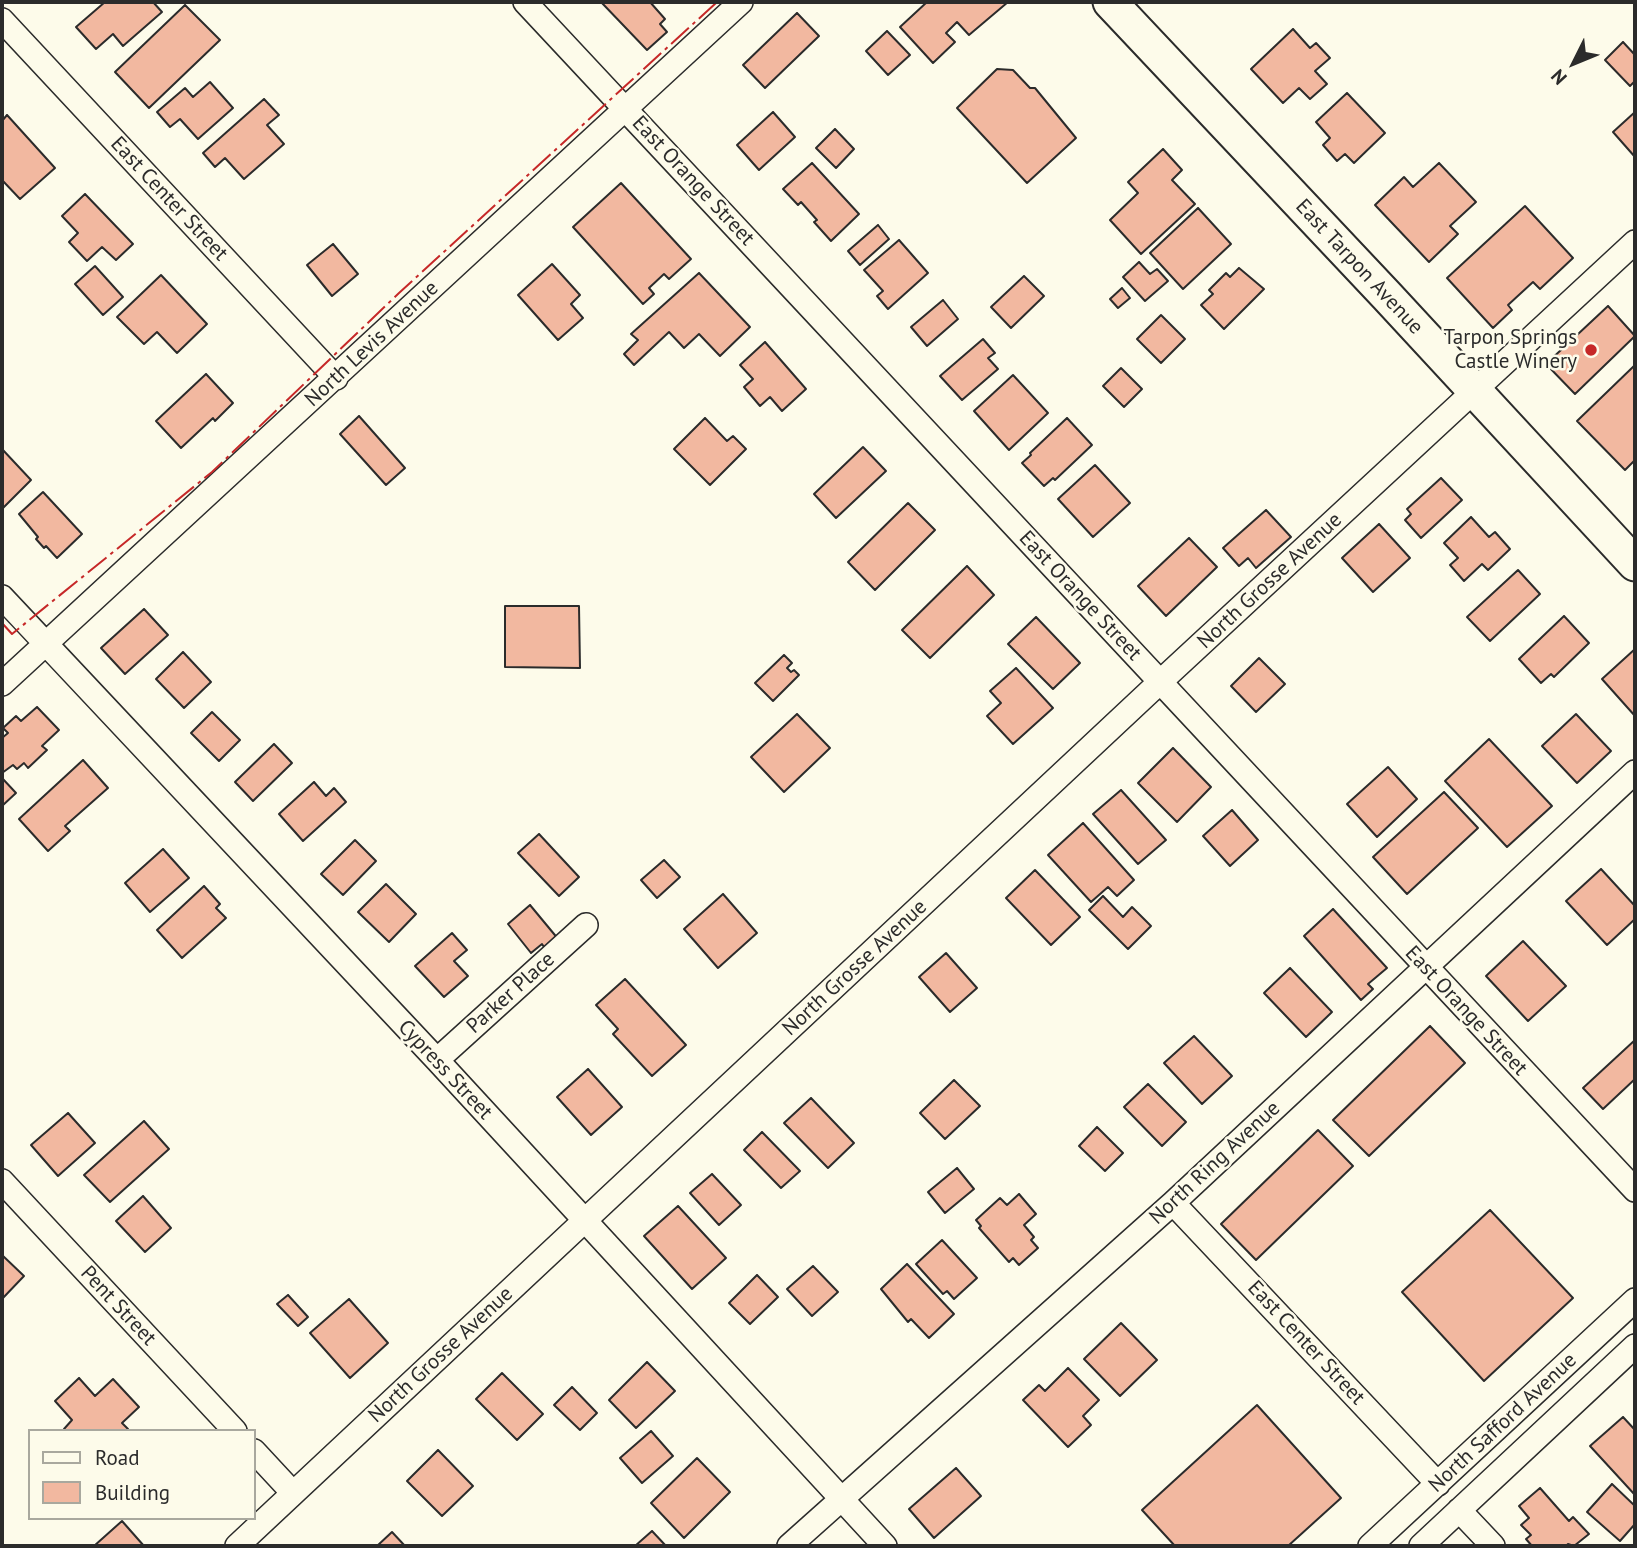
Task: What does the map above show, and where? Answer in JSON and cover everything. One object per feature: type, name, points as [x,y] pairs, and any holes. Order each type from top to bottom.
[{"type":"main road","name":"East Tarpon Avenue","points":[[1110,2],[1635,564]]},
{"type":"street","name":"East Orange Street","points":[[525,2],[1635,1190]]},
{"type":"street","name":"North Levis Avenue","points":[[2,684],[741,2]]},
{"type":"street","name":"East Center Street","points":[[2,20],[336,377]]},
{"type":"street","name":"North Grosse Avenue","points":[[237,1546],[1160,682],[1635,242]]},
{"type":"street","name":"Cypress Street","points":[[2,597],[437,1060],[885,1546]]},
{"type":"street","name":"North Ring Avenue","points":[[789,1546],[1173,1203],[1635,772]]},
{"type":"street","name":"Parker Place","points":[[437,1060],[586,925]]},
{"type":"street","name":"Pent Street","points":[[2,1181],[233,1429]]},
{"type":"street","name":"East Center Street","points":[[1173,1203],[1438,1484]]},
{"type":"street","name":"North Safford Avenue","points":[[1370,1546],[1635,1300]]},
{"type":"street","name":"North Safford Avenue","points":[[1421,1546],[1635,1346]]},
{"type":"street","points":[[256,1453],[293,1493]]},
{"type":"street","points":[[1460,1510],[1493,1546]]},
{"type":"building","points":[[105,2],[153,2],[162,12],[123,46],[113,34],[96,49],[76,27]]},
{"type":"building","points":[[601,2],[650,2],[665,19],[660,24],[667,32],[647,50]]},
{"type":"building","points":[[927,2],[1008,2],[969,35],[957,22],[946,33],[955,42],[933,63],[900,27]]},
{"type":"building","points":[[185,5],[220,40],[149,108],[115,72]]},
{"type":"building","points":[[797,13],[819,36],[765,88],[743,65]]},
{"type":"building","points":[[1293,29],[1310,48],[1316,43],[1330,58],[1315,71],[1327,84],[1310,99],[1299,88],[1283,103],[1251,69]]},
{"type":"building","points":[[887,31],[910,55],[888,75],[866,51]]},
{"type":"building","points":[[1623,42],[1635,55],[1635,81],[1630,86],[1605,60]]},
{"type":"building","points":[[997,69],[1013,70],[1030,88],[1035,88],[1076,138],[1027,183],[957,108]]},
{"type":"building","points":[[210,82],[233,108],[198,139],[180,119],[170,127],[157,112],[185,88],[193,97]]},
{"type":"building","points":[[1347,93],[1385,133],[1354,163],[1345,154],[1337,161],[1323,145],[1330,138],[1316,122]]},
{"type":"building","points":[[264,99],[279,115],[267,125],[284,144],[244,179],[225,158],[215,167],[203,153]]},
{"type":"building","points":[[773,112],[795,137],[759,170],[737,145]]},
{"type":"building","points":[[1635,112],[1635,157],[1613,132]]},
{"type":"building","points":[[7,115],[55,168],[20,199],[2,180],[2,121]]},
{"type":"building","points":[[835,129],[854,149],[836,168],[816,148]]},
{"type":"building","points":[[1163,149],[1182,170],[1172,180],[1195,204],[1141,254],[1110,220],[1138,193],[1128,182]]},
{"type":"building","points":[[812,163],[859,214],[831,241],[801,202],[798,205],[783,189]]},
{"type":"building","points":[[1439,163],[1476,202],[1450,226],[1458,234],[1429,262],[1375,205],[1404,177],[1413,187]]},
{"type":"building","points":[[621,183],[691,259],[669,279],[664,274],[649,288],[654,294],[643,304],[573,227]]},
{"type":"building","points":[[85,194],[133,244],[116,260],[102,247],[87,261],[69,242],[78,233],[62,216]]},
{"type":"building","points":[[1525,206],[1573,258],[1540,289],[1533,282],[1508,305],[1512,310],[1493,328],[1447,278]]},
{"type":"building","points":[[1198,208],[1231,244],[1183,289],[1150,253]]},
{"type":"building","points":[[878,225],[889,239],[860,265],[848,251]]},
{"type":"building","points":[[899,240],[928,273],[888,309],[877,296],[883,291],[864,270]]},
{"type":"building","points":[[333,244],[358,274],[332,296],[307,265]]},
{"type":"building","points":[[1139,262],[1150,274],[1157,269],[1168,281],[1145,301],[1123,277]]},
{"type":"building","points":[[552,264],[580,295],[571,304],[583,318],[558,340],[518,295]]},
{"type":"building","points":[[95,266],[123,297],[103,315],[75,284]]},
{"type":"building","points":[[1239,268],[1264,289],[1224,329],[1201,305],[1213,294],[1209,290],[1226,273],[1230,277]]},
{"type":"building","points":[[699,273],[750,327],[720,356],[699,334],[684,348],[669,332],[634,365],[624,354],[638,340],[631,334]]},
{"type":"building","points":[[161,275],[207,324],[177,353],[157,332],[144,344],[117,317]]},
{"type":"building","points":[[1024,276],[1044,296],[1011,328],[991,307]]},
{"type":"building","points":[[1122,288],[1130,298],[1118,308],[1110,299]]},
{"type":"building","points":[[943,300],[958,319],[927,346],[911,327]]},
{"type":"building","name":"Tarpon Springs Castle Winery","points":[[1608,306],[1635,336],[1575,394],[1546,364]]},
{"type":"building","points":[[1161,315],[1185,339],[1161,363],[1137,339]]},
{"type":"building","points":[[983,339],[995,353],[988,358],[998,369],[962,400],[940,376]]},
{"type":"building","points":[[765,342],[806,389],[782,411],[770,397],[760,406],[744,387],[753,379],[740,365]]},
{"type":"building","points":[[1635,365],[1635,460],[1625,470],[1577,421]]},
{"type":"building","points":[[1121,368],[1142,389],[1124,407],[1103,386]]},
{"type":"building","points":[[206,374],[233,403],[181,448],[156,421]]},
{"type":"building","points":[[1013,375],[1048,413],[1009,450],[974,411]]},
{"type":"building","points":[[359,416],[405,468],[386,485],[340,434]]},
{"type":"building","points":[[705,418],[727,441],[733,436],[746,449],[710,485],[674,449]]},
{"type":"building","points":[[1067,418],[1092,445],[1055,480],[1053,478],[1044,486],[1022,463]]},
{"type":"building","points":[[863,447],[886,471],[836,518],[814,494]]},
{"type":"building","points":[[2,449],[31,480],[2,509]]},
{"type":"building","points":[[1095,465],[1130,503],[1093,537],[1058,499]]},
{"type":"building","points":[[1441,478],[1462,500],[1421,538],[1405,520],[1411,514],[1407,509]]},
{"type":"building","points":[[43,492],[82,534],[57,558],[36,539],[38,537],[19,514]]},
{"type":"building","points":[[908,503],[935,530],[875,590],[848,562]]},
{"type":"building","points":[[1266,510],[1291,537],[1256,568],[1248,558],[1239,566],[1223,548]]},
{"type":"building","points":[[1471,517],[1489,537],[1495,532],[1510,549],[1488,570],[1482,564],[1464,581],[1450,565],[1458,558],[1444,543]]},
{"type":"building","points":[[1379,524],[1410,558],[1373,592],[1342,558]]},
{"type":"building","points":[[1189,538],[1217,567],[1166,616],[1138,586]]},
{"type":"building","points":[[967,566],[994,595],[930,658],[902,630]]},
{"type":"building","points":[[1518,570],[1540,594],[1490,641],[1467,617]]},
{"type":"building","points":[[505,606],[579,606],[580,668],[505,667]]},
{"type":"building","points":[[144,609],[168,635],[125,674],[101,648]]},
{"type":"building","points":[[1564,616],[1589,643],[1554,677],[1551,674],[1541,683],[1519,659]]},
{"type":"building","points":[[1036,617],[1080,663],[1053,689],[1008,644]]},
{"type":"building","points":[[1635,649],[1635,716],[1602,679]]},
{"type":"building","points":[[183,652],[211,682],[184,708],[156,679]]},
{"type":"building","points":[[784,655],[792,663],[787,668],[799,675],[773,701],[755,683]]},
{"type":"building","points":[[1259,658],[1285,684],[1256,712],[1231,686]]},
{"type":"building","points":[[1016,668],[1053,708],[1013,744],[987,716],[1001,703],[990,691]]},
{"type":"building","points":[[37,707],[59,730],[42,746],[47,750],[28,768],[24,763],[17,769],[13,765],[2,773],[2,738],[8,733],[3,728],[16,716],[21,721]]},
{"type":"building","points":[[212,712],[240,740],[219,761],[191,733]]},
{"type":"building","points":[[797,714],[830,748],[784,792],[751,757]]},
{"type":"building","points":[[1576,714],[1611,751],[1577,783],[1542,746]]},
{"type":"building","points":[[1489,739],[1552,806],[1507,847],[1445,781]]},
{"type":"building","points":[[274,744],[292,763],[253,801],[235,782]]},
{"type":"building","points":[[1173,748],[1211,787],[1177,822],[1138,783]]},
{"type":"building","points":[[83,760],[108,788],[65,826],[70,831],[48,851],[19,819]]},
{"type":"building","points":[[1388,767],[1417,799],[1377,837],[1347,804]]},
{"type":"building","points":[[2,778],[16,793],[2,806]]},
{"type":"building","points":[[314,782],[326,796],[334,788],[346,802],[303,841],[279,814]]},
{"type":"building","points":[[1121,790],[1166,840],[1138,864],[1093,814]]},
{"type":"building","points":[[1444,792],[1478,828],[1407,894],[1373,857]]},
{"type":"building","points":[[1232,810],[1258,840],[1230,866],[1203,836]]},
{"type":"building","points":[[1083,823],[1134,880],[1117,896],[1108,887],[1091,902],[1048,855]]},
{"type":"building","points":[[539,834],[579,877],[559,896],[518,853]]},
{"type":"building","points":[[355,840],[376,861],[343,895],[321,874]]},
{"type":"building","points":[[163,849],[189,878],[150,912],[125,883]]},
{"type":"building","points":[[664,860],[680,877],[657,898],[641,880]]},
{"type":"building","points":[[1601,869],[1635,906],[1635,919],[1607,945],[1566,901]]},
{"type":"building","points":[[1035,870],[1080,917],[1051,945],[1006,898]]},
{"type":"building","points":[[386,884],[416,914],[389,942],[358,912]]},
{"type":"building","points":[[204,886],[220,904],[216,908],[226,918],[182,958],[157,930]]},
{"type":"building","points":[[723,894],[757,933],[718,968],[684,929]]},
{"type":"building","points":[[1103,896],[1123,917],[1132,907],[1151,926],[1128,949],[1089,910]]},
{"type":"building","points":[[530,905],[559,940],[546,950],[542,944],[531,953],[508,924]]},
{"type":"building","points":[[1333,909],[1387,968],[1368,984],[1373,989],[1361,1000],[1304,936]]},
{"type":"building","points":[[452,933],[467,950],[454,961],[468,976],[444,997],[415,966]]},
{"type":"building","points":[[1523,941],[1566,986],[1528,1021],[1486,976]]},
{"type":"building","points":[[946,953],[977,988],[950,1012],[919,977]]},
{"type":"building","points":[[1290,968],[1332,1012],[1306,1037],[1264,993]]},
{"type":"building","points":[[625,979],[686,1045],[652,1076],[613,1034],[618,1029],[596,1005]]},
{"type":"building","points":[[1430,1026],[1465,1063],[1369,1156],[1333,1120]]},
{"type":"building","points":[[1194,1036],[1232,1076],[1202,1104],[1164,1063]]},
{"type":"building","points":[[1635,1040],[1635,1079],[1603,1109],[1583,1088]]},
{"type":"building","points":[[588,1069],[622,1107],[591,1135],[557,1097]]},
{"type":"building","points":[[954,1080],[980,1106],[945,1139],[920,1113]]},
{"type":"building","points":[[1148,1084],[1186,1122],[1162,1146],[1124,1107]]},
{"type":"building","points":[[811,1098],[854,1143],[828,1168],[784,1123]]},
{"type":"building","points":[[68,1113],[95,1143],[58,1176],[31,1145]]},
{"type":"building","points":[[144,1121],[169,1149],[110,1202],[84,1175]]},
{"type":"building","points":[[1097,1127],[1123,1153],[1105,1171],[1079,1146]]},
{"type":"building","points":[[1318,1130],[1353,1166],[1256,1260],[1221,1224]]},
{"type":"building","points":[[762,1132],[800,1171],[781,1188],[744,1150]]},
{"type":"building","points":[[957,1168],[974,1189],[945,1213],[928,1192]]},
{"type":"building","points":[[712,1174],[741,1205],[719,1225],[690,1193]]},
{"type":"building","points":[[1019,1194],[1036,1214],[1024,1225],[1034,1237],[1031,1240],[1038,1248],[1019,1265],[1013,1258],[1009,1262],[979,1228],[981,1226],[976,1220],[1000,1198],[1007,1205]]},
{"type":"building","points":[[143,1196],[171,1228],[145,1252],[116,1221]]},
{"type":"building","points":[[678,1206],[726,1258],[692,1289],[644,1236]]},
{"type":"building","points":[[1490,1210],[1573,1298],[1484,1381],[1402,1292]]},
{"type":"building","points":[[942,1240],[977,1278],[954,1299],[947,1291],[943,1294],[916,1264]]},
{"type":"building","points":[[2,1255],[24,1276],[2,1299]]},
{"type":"building","points":[[907,1264],[954,1314],[929,1338],[911,1319],[908,1322],[881,1289]]},
{"type":"building","points":[[813,1266],[838,1292],[812,1316],[787,1289]]},
{"type":"building","points":[[757,1275],[778,1297],[750,1324],[729,1303]]},
{"type":"building","points":[[288,1295],[308,1317],[298,1326],[277,1304]]},
{"type":"building","points":[[349,1299],[388,1343],[350,1378],[310,1333]]},
{"type":"building","points":[[1121,1323],[1157,1360],[1120,1396],[1084,1359]]},
{"type":"building","points":[[647,1362],[675,1391],[636,1428],[609,1400]]},
{"type":"building","points":[[1068,1368],[1099,1400],[1083,1416],[1091,1425],[1068,1447],[1023,1400],[1039,1385],[1045,1391]]},
{"type":"building","points":[[502,1373],[543,1414],[517,1440],[476,1399]]},
{"type":"building","points":[[79,1378],[95,1396],[113,1379],[139,1407],[122,1423],[128,1429],[64,1429],[72,1420],[55,1401]]},
{"type":"building","points":[[572,1387],[597,1413],[580,1430],[554,1405]]},
{"type":"building","points":[[1257,1405],[1341,1498],[1288,1546],[1175,1546],[1142,1510]]},
{"type":"building","points":[[1623,1417],[1635,1430],[1635,1495],[1590,1446]]},
{"type":"building","points":[[651,1431],[673,1456],[642,1483],[620,1458]]},
{"type":"building","points":[[438,1450],[473,1486],[442,1516],[407,1481]]},
{"type":"building","points":[[697,1458],[730,1492],[684,1538],[651,1503]]},
{"type":"building","points":[[956,1468],[981,1496],[934,1538],[909,1509]]},
{"type":"building","points":[[1612,1484],[1635,1506],[1635,1524],[1620,1541],[1587,1512]]},
{"type":"building","points":[[1540,1488],[1569,1521],[1573,1517],[1589,1534],[1574,1546],[1532,1546],[1526,1539],[1531,1535],[1521,1525],[1529,1518],[1519,1506]]},
{"type":"building","points":[[122,1521],[144,1546],[94,1546]]},
{"type":"building","points":[[652,1531],[666,1546],[635,1546]]},
{"type":"building","points":[[392,1532],[405,1546],[377,1546]]},
{"type":"power","points":[[2,623],[12,634],[212,472],[399,293],[717,2]]},
{"type":"place","name":"Tarpon Springs Castle Winery","points":[[1591,350]]}]
